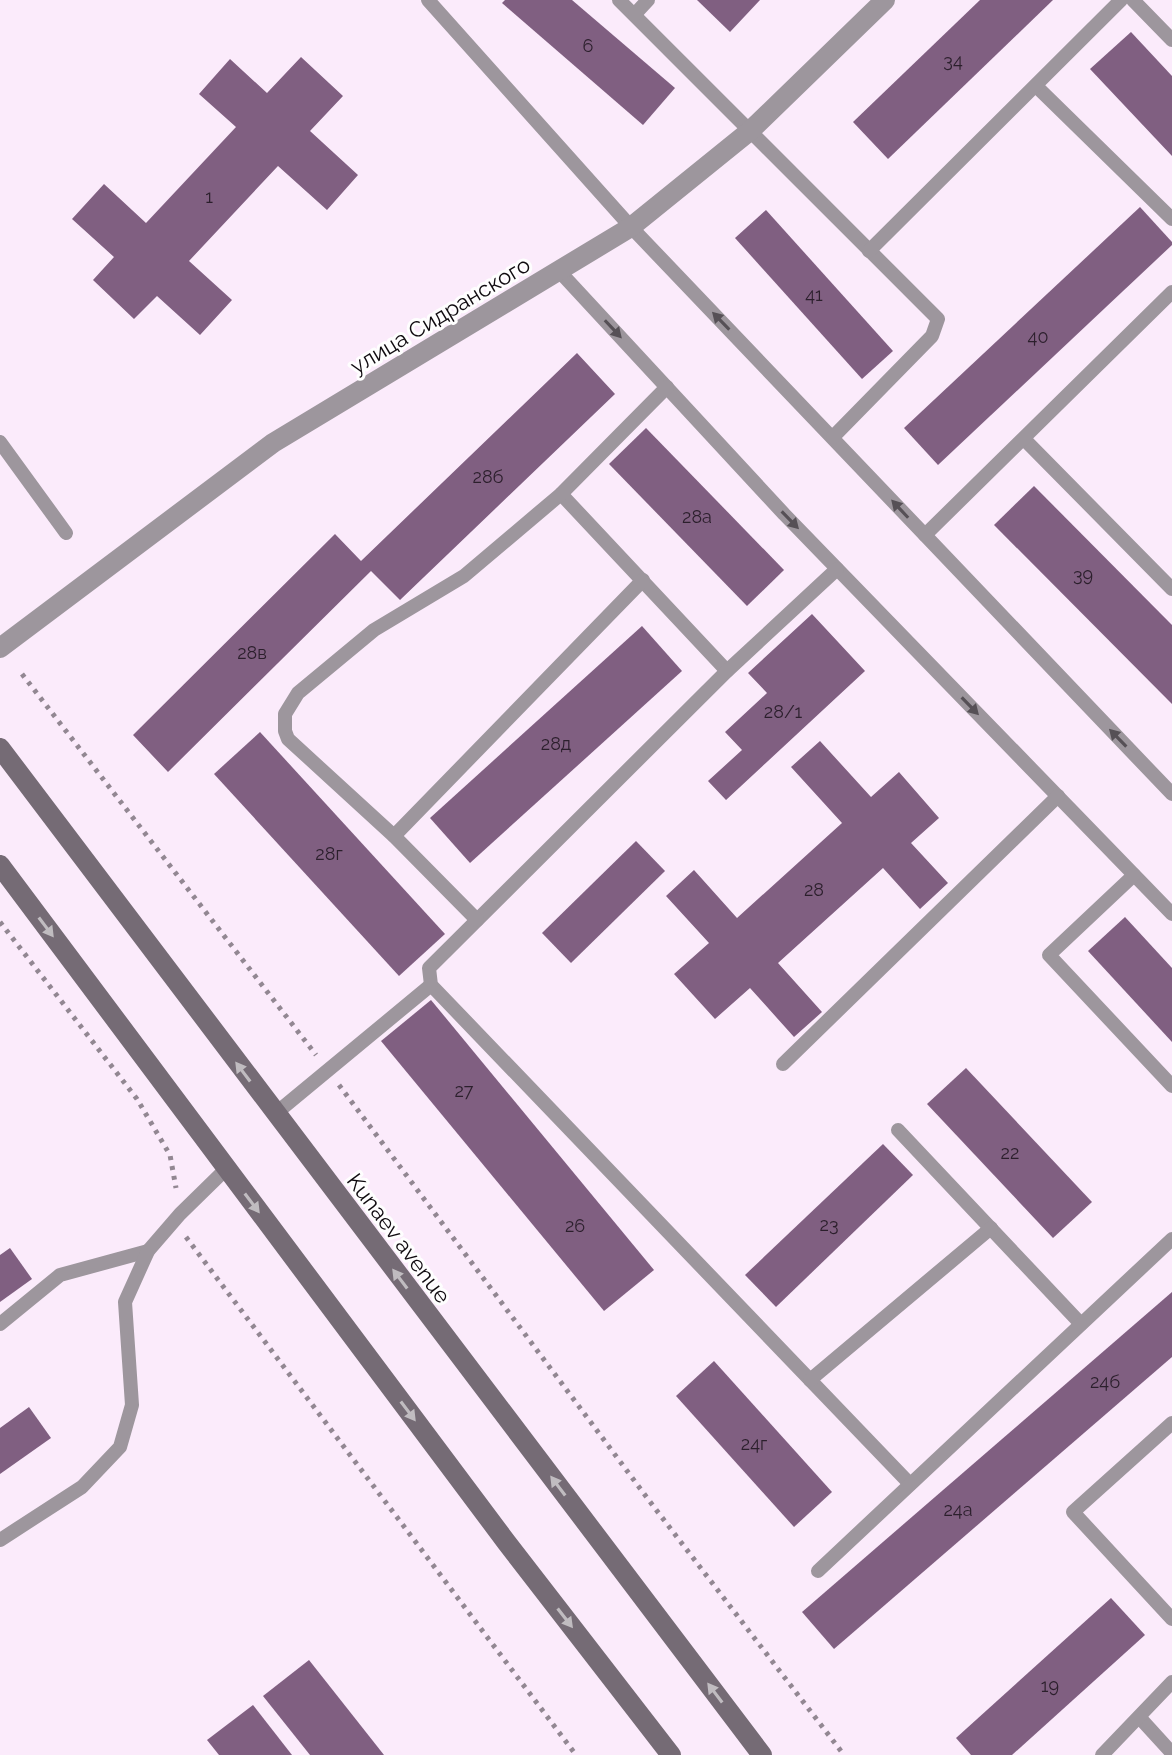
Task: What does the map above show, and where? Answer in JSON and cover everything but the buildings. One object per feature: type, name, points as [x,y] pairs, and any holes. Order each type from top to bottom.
[{"type":"main road","name":"Kunaev avenue","points":[[0,748],[762,1755]]},
{"type":"main road","points":[[0,865],[523,1563],[671,1755]]},
{"type":"street","name":"улица Сидранского","points":[[0,648],[273,443],[631,227],[751,130],[885,0]]},
{"type":"lane","points":[[428,0],[631,227],[1172,794]]},
{"type":"lane","points":[[619,0],[938,319],[932,336],[833,437]]},
{"type":"lane","points":[[635,14],[648,0]]},
{"type":"lane","points":[[869,251],[1121,0]]},
{"type":"lane","points":[[1133,0],[1172,40]]},
{"type":"lane","points":[[1036,86],[1172,219]]},
{"type":"lane","points":[[560,272],[837,569],[1172,914]]},
{"type":"lane","points":[[925,535],[1172,292]]},
{"type":"lane","points":[[477,920],[394,836],[288,739],[284,723],[291,703],[298,693],[374,630],[464,576],[561,494],[667,387]]},
{"type":"lane","points":[[1024,439],[1172,589]]},
{"type":"lane","points":[[0,442],[66,533]]},
{"type":"lane","points":[[561,494],[727,671]]},
{"type":"lane","points":[[837,569],[727,671],[429,968],[431,985],[910,1484]]},
{"type":"lane","points":[[394,836],[643,580]]},
{"type":"lane","points":[[783,1064],[1058,796]]},
{"type":"lane","points":[[1134,875],[1049,955],[1172,1086]]},
{"type":"lane","points":[[275,1114],[431,985]]},
{"type":"lane","points":[[898,1130],[1081,1324]]},
{"type":"lane","points":[[0,1540],[82,1487],[120,1447],[132,1405],[125,1302],[148,1251],[226,1169]]},
{"type":"lane","points":[[810,1380],[991,1228]]},
{"type":"lane","points":[[818,1571],[1172,1239]]},
{"type":"lane","points":[[0,1324],[60,1275],[148,1251]]},
{"type":"lane","points":[[1172,1423],[1073,1512],[1172,1619]]},
{"type":"lane","points":[[1102,1755],[1172,1682]]},
{"type":"lane","points":[[1140,1718],[1172,1753]]},
{"type":"path","points":[[22,674],[329,1071],[654,1507],[844,1755]]},
{"type":"path","points":[[0,922],[137,1099],[170,1155],[187,1242],[576,1755]]}]
